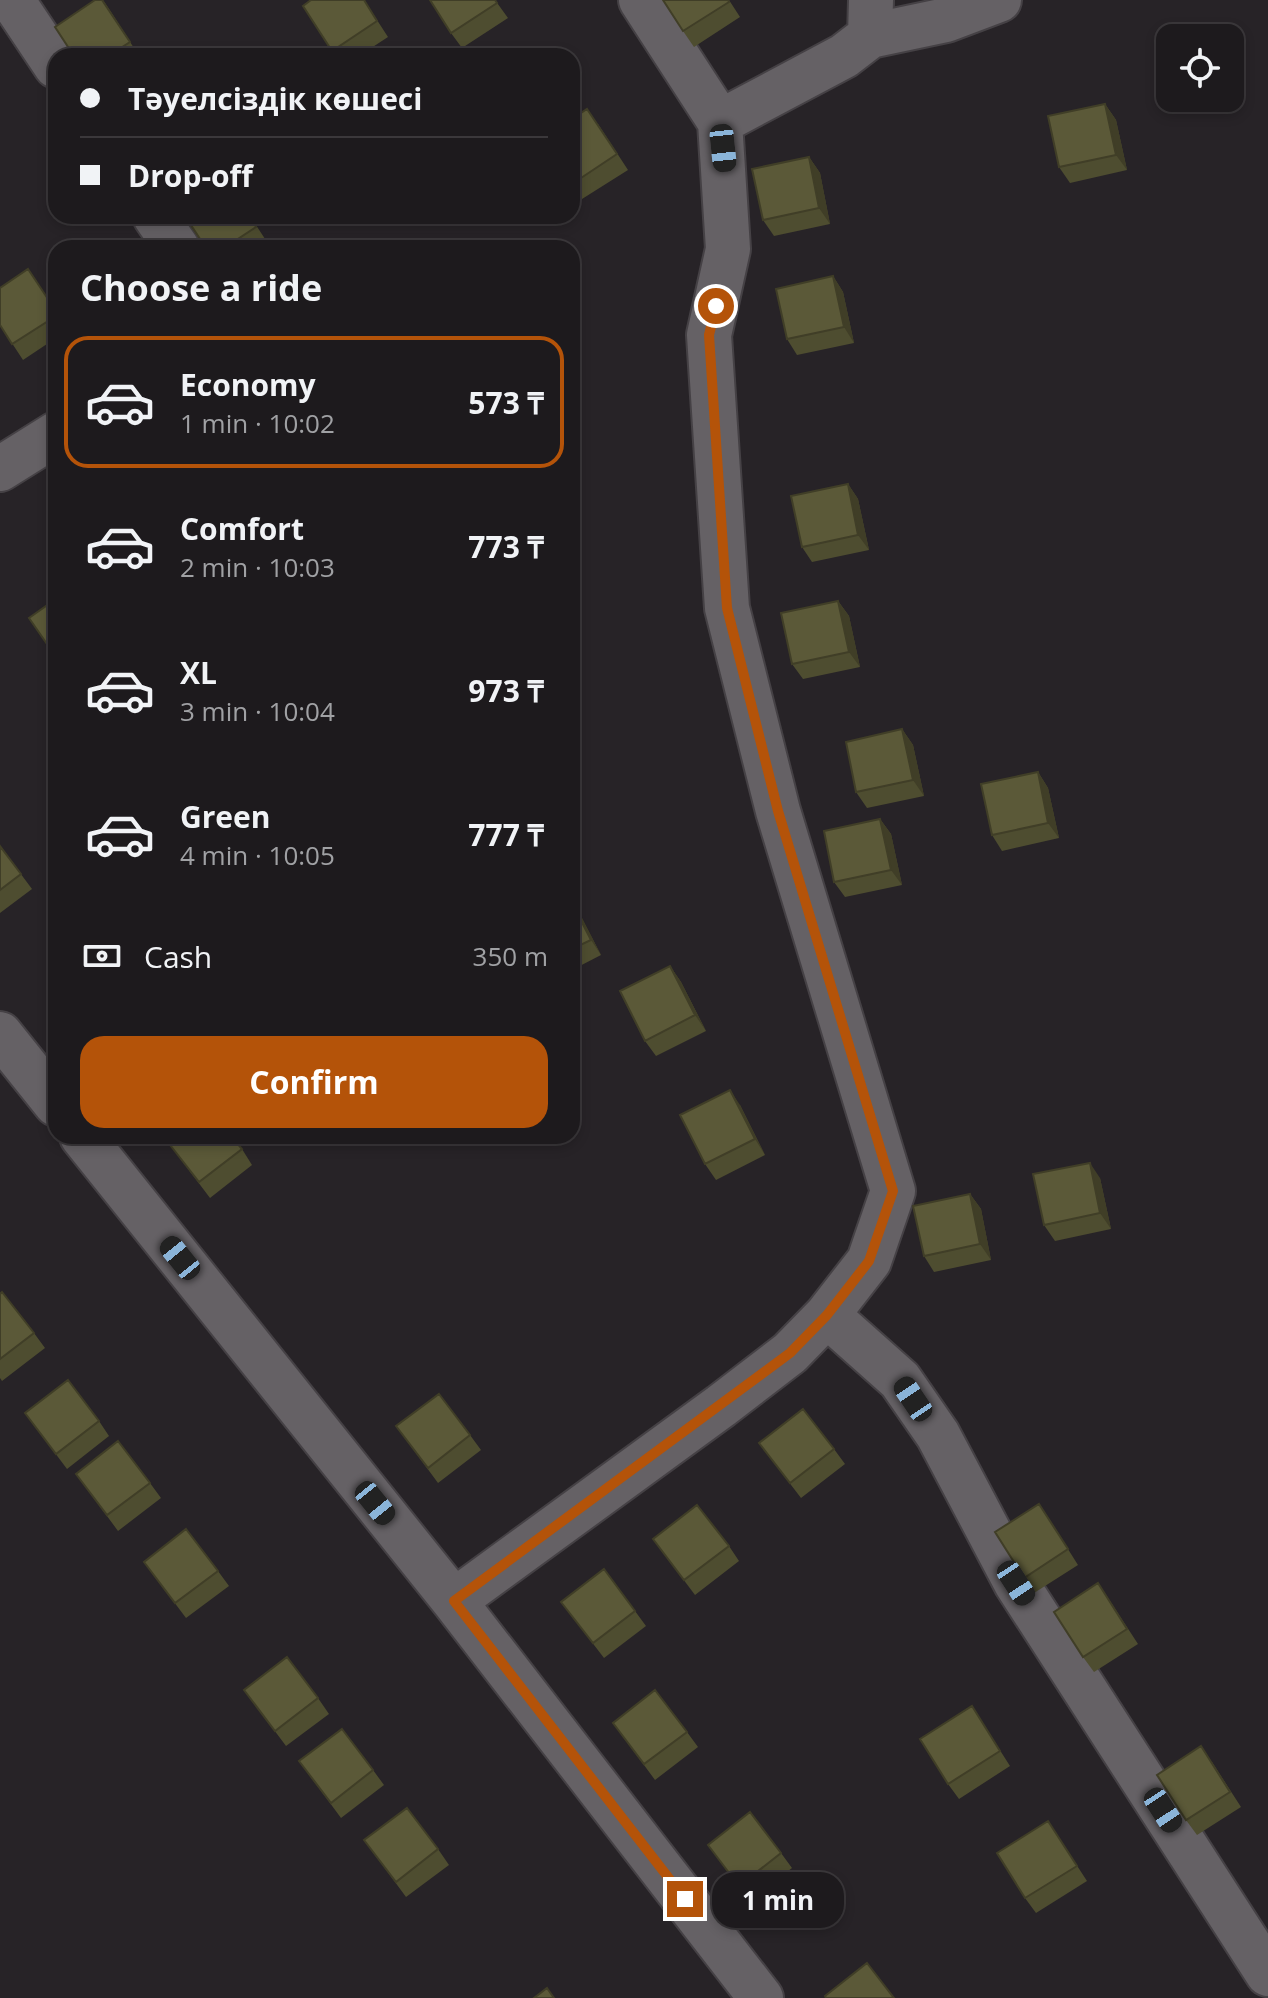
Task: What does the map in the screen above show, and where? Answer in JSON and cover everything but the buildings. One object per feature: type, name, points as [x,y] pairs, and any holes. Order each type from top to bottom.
[{"type":"street","points":[[12,0],[48,54]]},
{"type":"street","points":[[454,1601],[790,1353],[827,1315],[869,1261],[893,1191],[778,811],[727,608],[709,335],[728,249],[720,122],[641,0]]},
{"type":"street","points":[[720,122],[844,56],[871,18],[946,20],[999,0]]},
{"type":"street","points":[[0,469],[48,439]]},
{"type":"street","points":[[0,1034],[48,1094]]},
{"type":"street","points":[[88,1144],[454,1601],[761,1998]]},
{"type":"street","points":[[827,1315],[900,1380],[938,1435],[1016,1583],[1268,1974]]},
{"type":"route","points":[[685,1899],[454,1601],[790,1353],[827,1315],[869,1261],[893,1191],[778,811],[727,608],[709,335],[716,306]]}]
